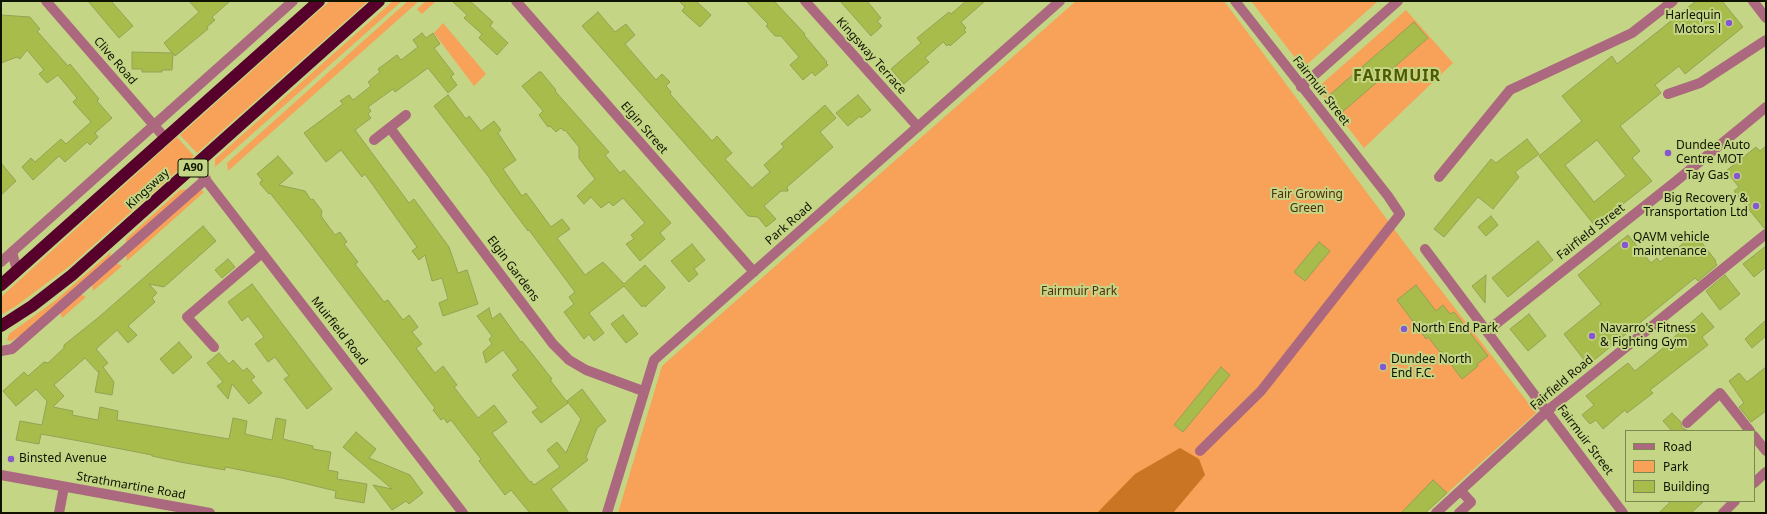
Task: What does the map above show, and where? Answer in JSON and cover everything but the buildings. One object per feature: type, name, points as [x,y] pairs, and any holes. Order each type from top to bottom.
[{"type":"highway","points":[[1,285],[319,1]]},
{"type":"highway","name":"Kingsway","points":[[1,326],[32,306],[72,275],[379,1]]},
{"type":"street","name":"Clive Road","points":[[46,1],[166,138]]},
{"type":"street","points":[[1,262],[293,1]]},
{"type":"street","name":"Elgin Street","points":[[516,1],[754,272]]},
{"type":"street","name":"Kingsway Terrace","points":[[805,1],[918,127]]},
{"type":"street","name":"Park Road","points":[[607,513],[643,391],[654,360],[1060,1]]},
{"type":"street","name":"Fairmuir Street","points":[[1200,451],[1261,391],[1400,214],[1388,196],[1235,1]]},
{"type":"street","points":[[1301,87],[1398,1]]},
{"type":"street","points":[[1439,177],[1510,90],[1632,33],[1673,1]]},
{"type":"street","points":[[1753,1],[1766,18]]},
{"type":"street","points":[[1668,94],[1700,83],[1766,40]]},
{"type":"street","name":"Fairfield Street","points":[[1487,331],[1675,182],[1766,107]]},
{"type":"street","points":[[374,140],[406,115]]},
{"type":"street","name":"Elgin Gardens","points":[[390,128],[553,344],[569,360],[586,370],[643,391]]},
{"type":"street","name":"Muirfield Road","points":[[195,166],[463,513]]},
{"type":"street","points":[[1,351],[12,349],[206,179]]},
{"type":"street","name":"Fairfield Road","points":[[1436,513],[1547,411],[1766,234]]},
{"type":"street","name":"Fairmuir Street","points":[[1425,249],[1623,513]]},
{"type":"street","points":[[12,252],[17,270]]},
{"type":"street","points":[[214,346],[188,317],[262,253]]},
{"type":"street","points":[[1687,423],[1720,393],[1749,430]]},
{"type":"street","points":[[1755,437],[1766,451]]},
{"type":"street","points":[[1755,482],[1766,472]]},
{"type":"street","name":"Strathmartine Road","points":[[1,475],[210,513]]},
{"type":"street","points":[[59,513],[64,486]]},
{"type":"street","points":[[1459,513],[1471,502],[1461,491]]},
{"type":"street","points":[[1723,513],[1734,502]]},
{"type":"green space","points":[[330,1],[368,1],[197,153],[180,135]]},
{"type":"green space","points":[[393,1],[402,1],[215,167],[215,159]]},
{"type":"green space","points":[[408,1],[419,1],[228,171],[227,163]]},
{"type":"green space","points":[[426,1],[436,1],[422,14],[417,9]]},
{"type":"green space","name":"Fairmuir Park","points":[[1076,1],[1224,1],[1406,245],[1536,413],[1425,513],[618,513],[662,366]]},
{"type":"green space","points":[[1251,1],[1378,1],[1303,68]]},
{"type":"green space","points":[[1406,10],[1453,63],[1364,148],[1317,88]]},
{"type":"green space","points":[[443,23],[486,74],[474,86],[434,33]]},
{"type":"green space","points":[[177,137],[194,156],[71,265],[16,306],[1,315],[1,297]]},
{"type":"green space","points":[[190,189],[126,245],[126,239],[180,190]]},
{"type":"green space","points":[[199,189],[204,192],[127,261],[126,254]]},
{"type":"green space","points":[[111,252],[109,260],[29,330],[11,341],[7,340],[9,334],[56,300]]},
{"type":"green space","points":[[116,263],[122,266],[93,291],[92,284]]},
{"type":"green space","points":[[80,294],[86,297],[62,318],[60,312]]},
{"type":"shaded area","points":[[1180,448],[1199,459],[1205,475],[1173,513],[1097,513],[1135,474]]},
{"type":"place","name":"Harlequin Motors l","points":[[1729,23]]},
{"type":"place","name":"Dundee Auto Centre MOT","points":[[1668,153]]},
{"type":"place","name":"Tay Gas","points":[[1737,176]]},
{"type":"place","name":"Big Recovery & Transportation Ltd","points":[[1756,206]]},
{"type":"place","name":"QAVM vehicle maintenance","points":[[1625,245]]},
{"type":"place","name":"North End Park","points":[[1404,329]]},
{"type":"place","name":"Navarro's Fitness & Fighting Gym","points":[[1592,336]]},
{"type":"place","name":"Dundee North End F.C.","points":[[1383,367]]},
{"type":"place","name":"Binsted Avenue","points":[[11,459]]},
{"type":"district","name":"FAIRMUIR","points":[[1397,76]]},
{"type":"park label","name":"Fair Growing Green","points":[[1307,202]]}]
